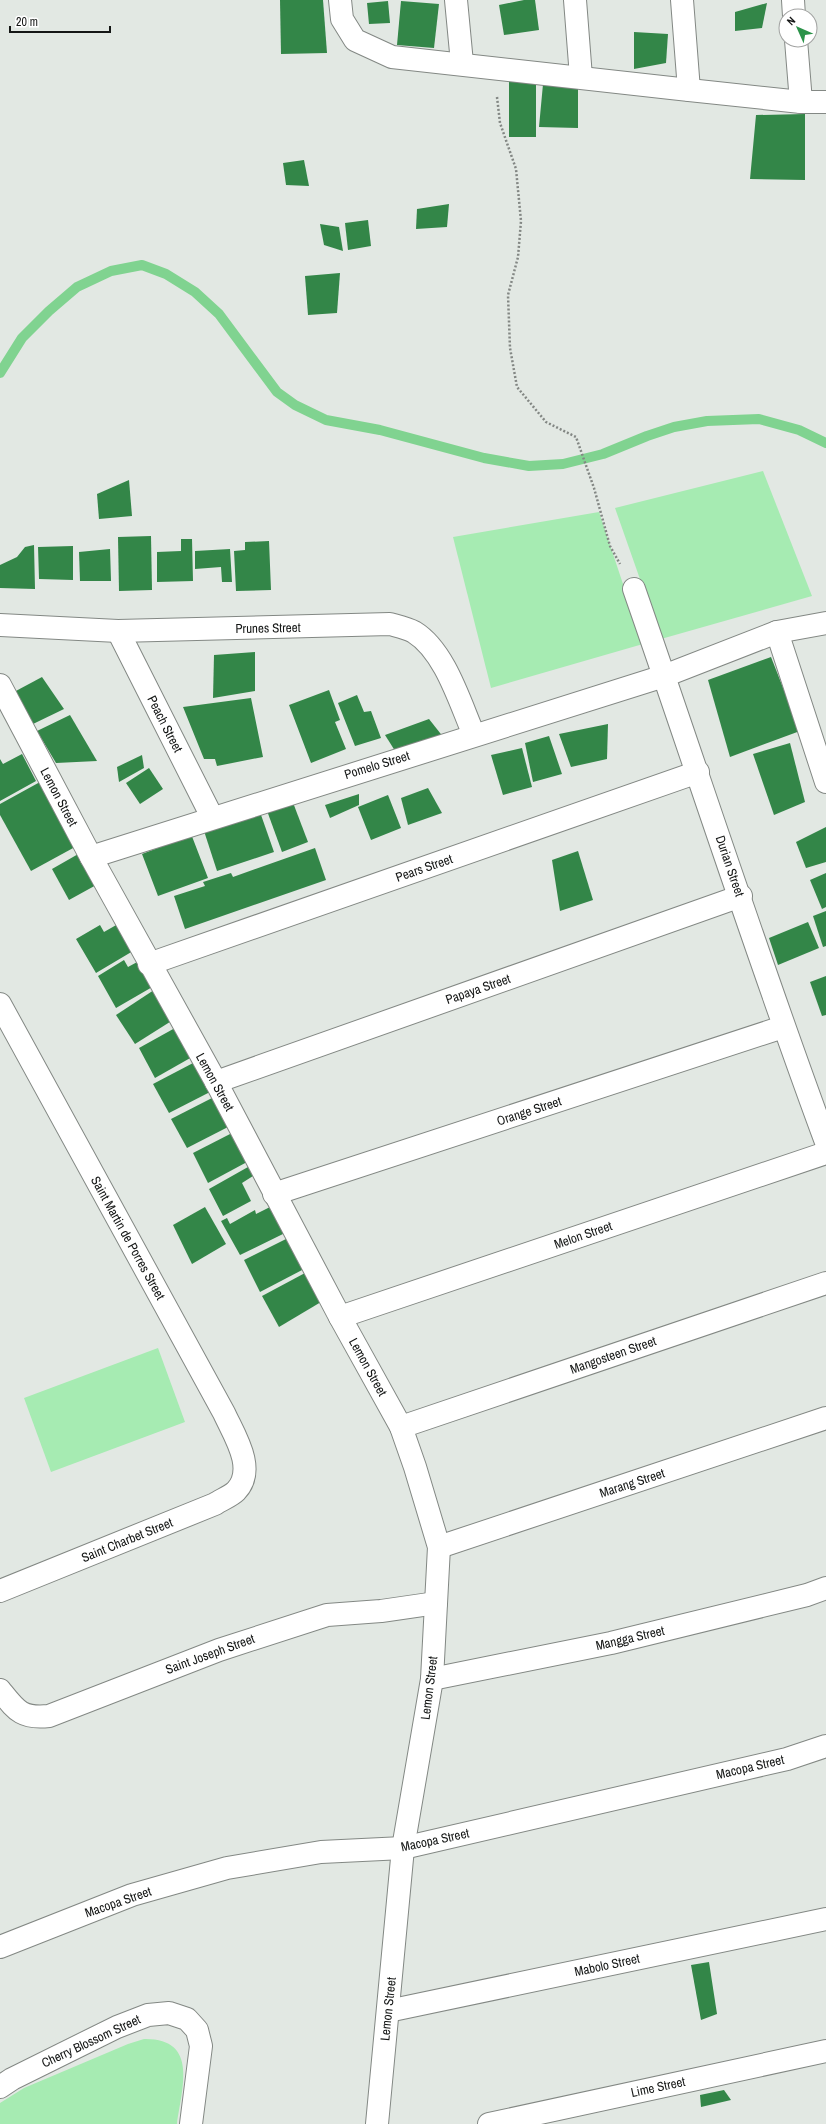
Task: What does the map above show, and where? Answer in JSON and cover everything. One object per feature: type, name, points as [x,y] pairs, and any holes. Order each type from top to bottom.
[{"type":"street","points":[[340,0],[342,18],[355,40],[392,57],[462,63],[801,102],[826,102]]},
{"type":"street","points":[[456,0],[462,63]]},
{"type":"street","points":[[575,0],[581,77]]},
{"type":"street","points":[[682,0],[689,90]]},
{"type":"street","points":[[797,48],[801,102]]},
{"type":"street","name":"Durian Street","points":[[634,589],[741,896],[783,1027],[826,1142]]},
{"type":"street","name":"Pomelo Street","points":[[91,857],[212,817],[664,676],[777,632],[826,623]]},
{"type":"street","name":"Prunes Street","points":[[0,625],[118,631],[390,624],[413,631],[430,646],[446,669],[474,735]]},
{"type":"street","name":"Peach Street","points":[[118,631],[212,817]]},
{"type":"street","points":[[777,632],[825,778]]},
{"type":"street","name":"Lemon Street","points":[[0,685],[91,857],[149,964],[216,1082],[274,1194],[401,1427],[415,1467],[439,1547],[432,1679],[404,1848],[377,2124]]},
{"type":"street","name":"Pears Street","points":[[149,964],[698,772]]},
{"type":"street","name":"Papaya Street","points":[[216,1082],[741,896]]},
{"type":"street","name":"Saint Martin de Porres Street","points":[[0,1004],[224,1413],[244,1459],[245,1476]]},
{"type":"street","name":"Orange Street","points":[[274,1194],[783,1027]]},
{"type":"street","name":"Melon Street","points":[[340,1317],[826,1153]]},
{"type":"street","name":"Mangosteen Street","points":[[401,1427],[826,1283]]},
{"type":"street","name":"Marang Street","points":[[439,1547],[826,1418]]},
{"type":"street","name":"Saint Charbet Street","points":[[0,1591],[215,1504],[236,1491],[245,1476]]},
{"type":"street","name":"Mangga Street","points":[[432,1679],[611,1643],[808,1594],[826,1588]]},
{"type":"street","name":"Saint Joseph Street","points":[[0,1690],[17,1711],[34,1718],[49,1716],[74,1708],[205,1655],[327,1615],[381,1611],[436,1603]]},
{"type":"street","name":"Macopa Street","points":[[0,1946],[132,1895],[227,1868],[321,1852],[404,1848],[787,1759],[826,1746]]},
{"type":"street","name":"Mabolo Street","points":[[388,2011],[826,1919]]},
{"type":"street","name":"Cherry Blossom Street","points":[[0,2087],[12,2079],[117,2027],[148,2015],[169,2013],[186,2019],[197,2030],[201,2046],[191,2124]]},
{"type":"street","name":"Lime Street","points":[[489,2124],[826,2051]]},
{"type":"path","points":[[492,67],[500,123],[516,169],[521,221],[518,258],[508,295],[510,348],[517,387],[546,422],[576,437],[591,480],[610,546],[634,589]]},
{"type":"green space","points":[[763,471],[812,596],[661,639],[615,508]]},
{"type":"green space","points":[[599,512],[643,644],[491,688],[453,537]]},
{"type":"green space","points":[[158,1348],[185,1422],[51,1472],[24,1398]]},
{"type":"green space","points":[[144,2039],[161,2041],[173,2047],[180,2056],[183,2068],[183,2081],[177,2124],[0,2124],[0,2103],[24,2088],[128,2044]]},
{"type":"building","points":[[280,0],[323,0],[327,53],[281,54]]},
{"type":"building","points":[[524,0],[535,0],[539,30],[504,35],[499,5]]},
{"type":"building","points":[[388,1],[390,23],[369,24],[367,3]]},
{"type":"building","points":[[401,1],[439,4],[434,48],[397,45]]},
{"type":"building","points":[[767,3],[762,28],[735,31],[735,12]]},
{"type":"building","points":[[634,32],[668,34],[666,63],[634,69]]},
{"type":"building","points":[[509,79],[536,79],[536,137],[509,137]]},
{"type":"building","points":[[543,84],[578,87],[578,128],[539,127]]},
{"type":"building","points":[[805,114],[805,180],[750,179],[756,115]]},
{"type":"building","points":[[304,160],[309,186],[286,185],[283,163]]},
{"type":"building","points":[[449,204],[447,227],[416,229],[417,209]]},
{"type":"building","points":[[368,220],[371,246],[348,250],[345,223]]},
{"type":"building","points":[[320,224],[339,227],[343,251],[324,245]]},
{"type":"building","points":[[340,273],[337,313],[308,315],[305,276]]},
{"type":"building","points":[[129,480],[132,516],[99,519],[97,494]]},
{"type":"building","points":[[151,536],[152,590],[119,591],[118,537]]},
{"type":"building","points":[[181,539],[192,539],[193,581],[157,582],[157,552],[181,551]]},
{"type":"building","points":[[269,541],[271,590],[236,591],[234,551],[245,550],[245,542]]},
{"type":"building","points":[[34,545],[35,589],[0,588],[0,565],[17,557],[25,547]]},
{"type":"building","points":[[73,546],[73,580],[39,579],[38,547]]},
{"type":"building","points":[[110,549],[111,581],[80,581],[79,552]]},
{"type":"building","points":[[230,549],[232,582],[222,582],[221,567],[195,569],[195,551]]},
{"type":"building","points":[[255,652],[255,691],[213,698],[214,655]]},
{"type":"building","points":[[771,657],[800,731],[730,757],[708,680]]},
{"type":"building","points":[[42,677],[64,709],[33,724],[14,692]]},
{"type":"building","points":[[329,690],[340,720],[335,722],[346,749],[311,763],[289,705]]},
{"type":"building","points":[[357,695],[364,712],[371,711],[381,738],[355,746],[338,703]]},
{"type":"building","points":[[251,698],[263,757],[217,766],[215,759],[204,759],[183,707]]},
{"type":"building","points":[[70,715],[97,761],[56,763],[37,731]]},
{"type":"building","points":[[429,719],[444,738],[397,754],[385,735]]},
{"type":"building","points":[[608,724],[607,759],[571,767],[559,734]]},
{"type":"building","points":[[549,736],[562,774],[533,782],[525,743]]},
{"type":"building","points":[[790,743],[805,802],[774,815],[753,754]]},
{"type":"building","points":[[522,748],[532,787],[503,795],[491,755]]},
{"type":"building","points":[[22,754],[36,781],[0,801],[0,759],[3,764]]},
{"type":"building","points":[[142,755],[144,768],[119,782],[117,767]]},
{"type":"building","points":[[149,768],[163,789],[140,804],[126,783]]},
{"type":"building","points":[[40,782],[75,847],[31,871],[0,815],[0,804]]},
{"type":"building","points":[[428,788],[442,813],[408,825],[401,798]]},
{"type":"building","points":[[359,794],[359,805],[330,818],[325,805]]},
{"type":"building","points":[[388,795],[401,828],[371,840],[358,807]]},
{"type":"building","points":[[292,800],[308,842],[282,852],[266,808]]},
{"type":"building","points":[[260,812],[274,852],[217,871],[204,831]]},
{"type":"building","points":[[188,826],[208,878],[158,896],[142,854],[163,846],[159,835]]},
{"type":"building","points":[[826,827],[826,862],[806,868],[796,842]]},
{"type":"building","points":[[315,848],[326,880],[185,929],[174,896],[205,886],[203,882],[231,873],[233,877]]},
{"type":"building","points":[[578,851],[593,900],[560,911],[552,860]]},
{"type":"building","points":[[80,853],[98,884],[69,900],[52,869]]},
{"type":"building","points":[[826,873],[826,907],[822,909],[810,880]]},
{"type":"building","points":[[826,911],[826,946],[823,947],[813,916]]},
{"type":"building","points":[[808,922],[819,948],[778,965],[769,938]]},
{"type":"building","points":[[118,924],[133,951],[96,973],[76,939],[100,925],[104,932]]},
{"type":"building","points":[[124,960],[128,967],[139,961],[154,986],[116,1008],[98,976]]},
{"type":"building","points":[[826,976],[826,1015],[822,1016],[810,982]]},
{"type":"building","points":[[154,990],[173,1020],[135,1044],[116,1015]]},
{"type":"building","points":[[175,1028],[192,1057],[155,1078],[139,1048]]},
{"type":"building","points":[[195,1062],[210,1092],[169,1113],[153,1084]]},
{"type":"building","points":[[212,1098],[228,1127],[187,1148],[171,1119]]},
{"type":"building","points":[[232,1133],[247,1162],[208,1183],[193,1153]]},
{"type":"building","points":[[248,1167],[253,1176],[242,1183],[251,1201],[223,1216],[209,1189]]},
{"type":"building","points":[[205,1207],[226,1244],[192,1264],[173,1225]]},
{"type":"building","points":[[270,1207],[285,1233],[240,1255],[221,1221],[227,1218],[230,1224],[255,1210],[256,1214]]},
{"type":"building","points":[[288,1238],[304,1269],[260,1292],[244,1260]]},
{"type":"building","points":[[305,1273],[321,1302],[279,1327],[262,1296]]},
{"type":"building","points":[[709,1962],[717,2014],[701,2020],[691,1965]]},
{"type":"building","points":[[724,2090],[731,2100],[701,2107],[700,2095]]},
{"type":"waterway","points":[[0,373],[22,338],[49,311],[77,287],[111,271],[142,265],[166,274],[195,292],[219,314],[277,392],[295,405],[326,420],[380,430],[484,458],[529,466],[563,464],[603,454],[674,427],[707,421],[759,419],[799,430],[826,443]]}]
